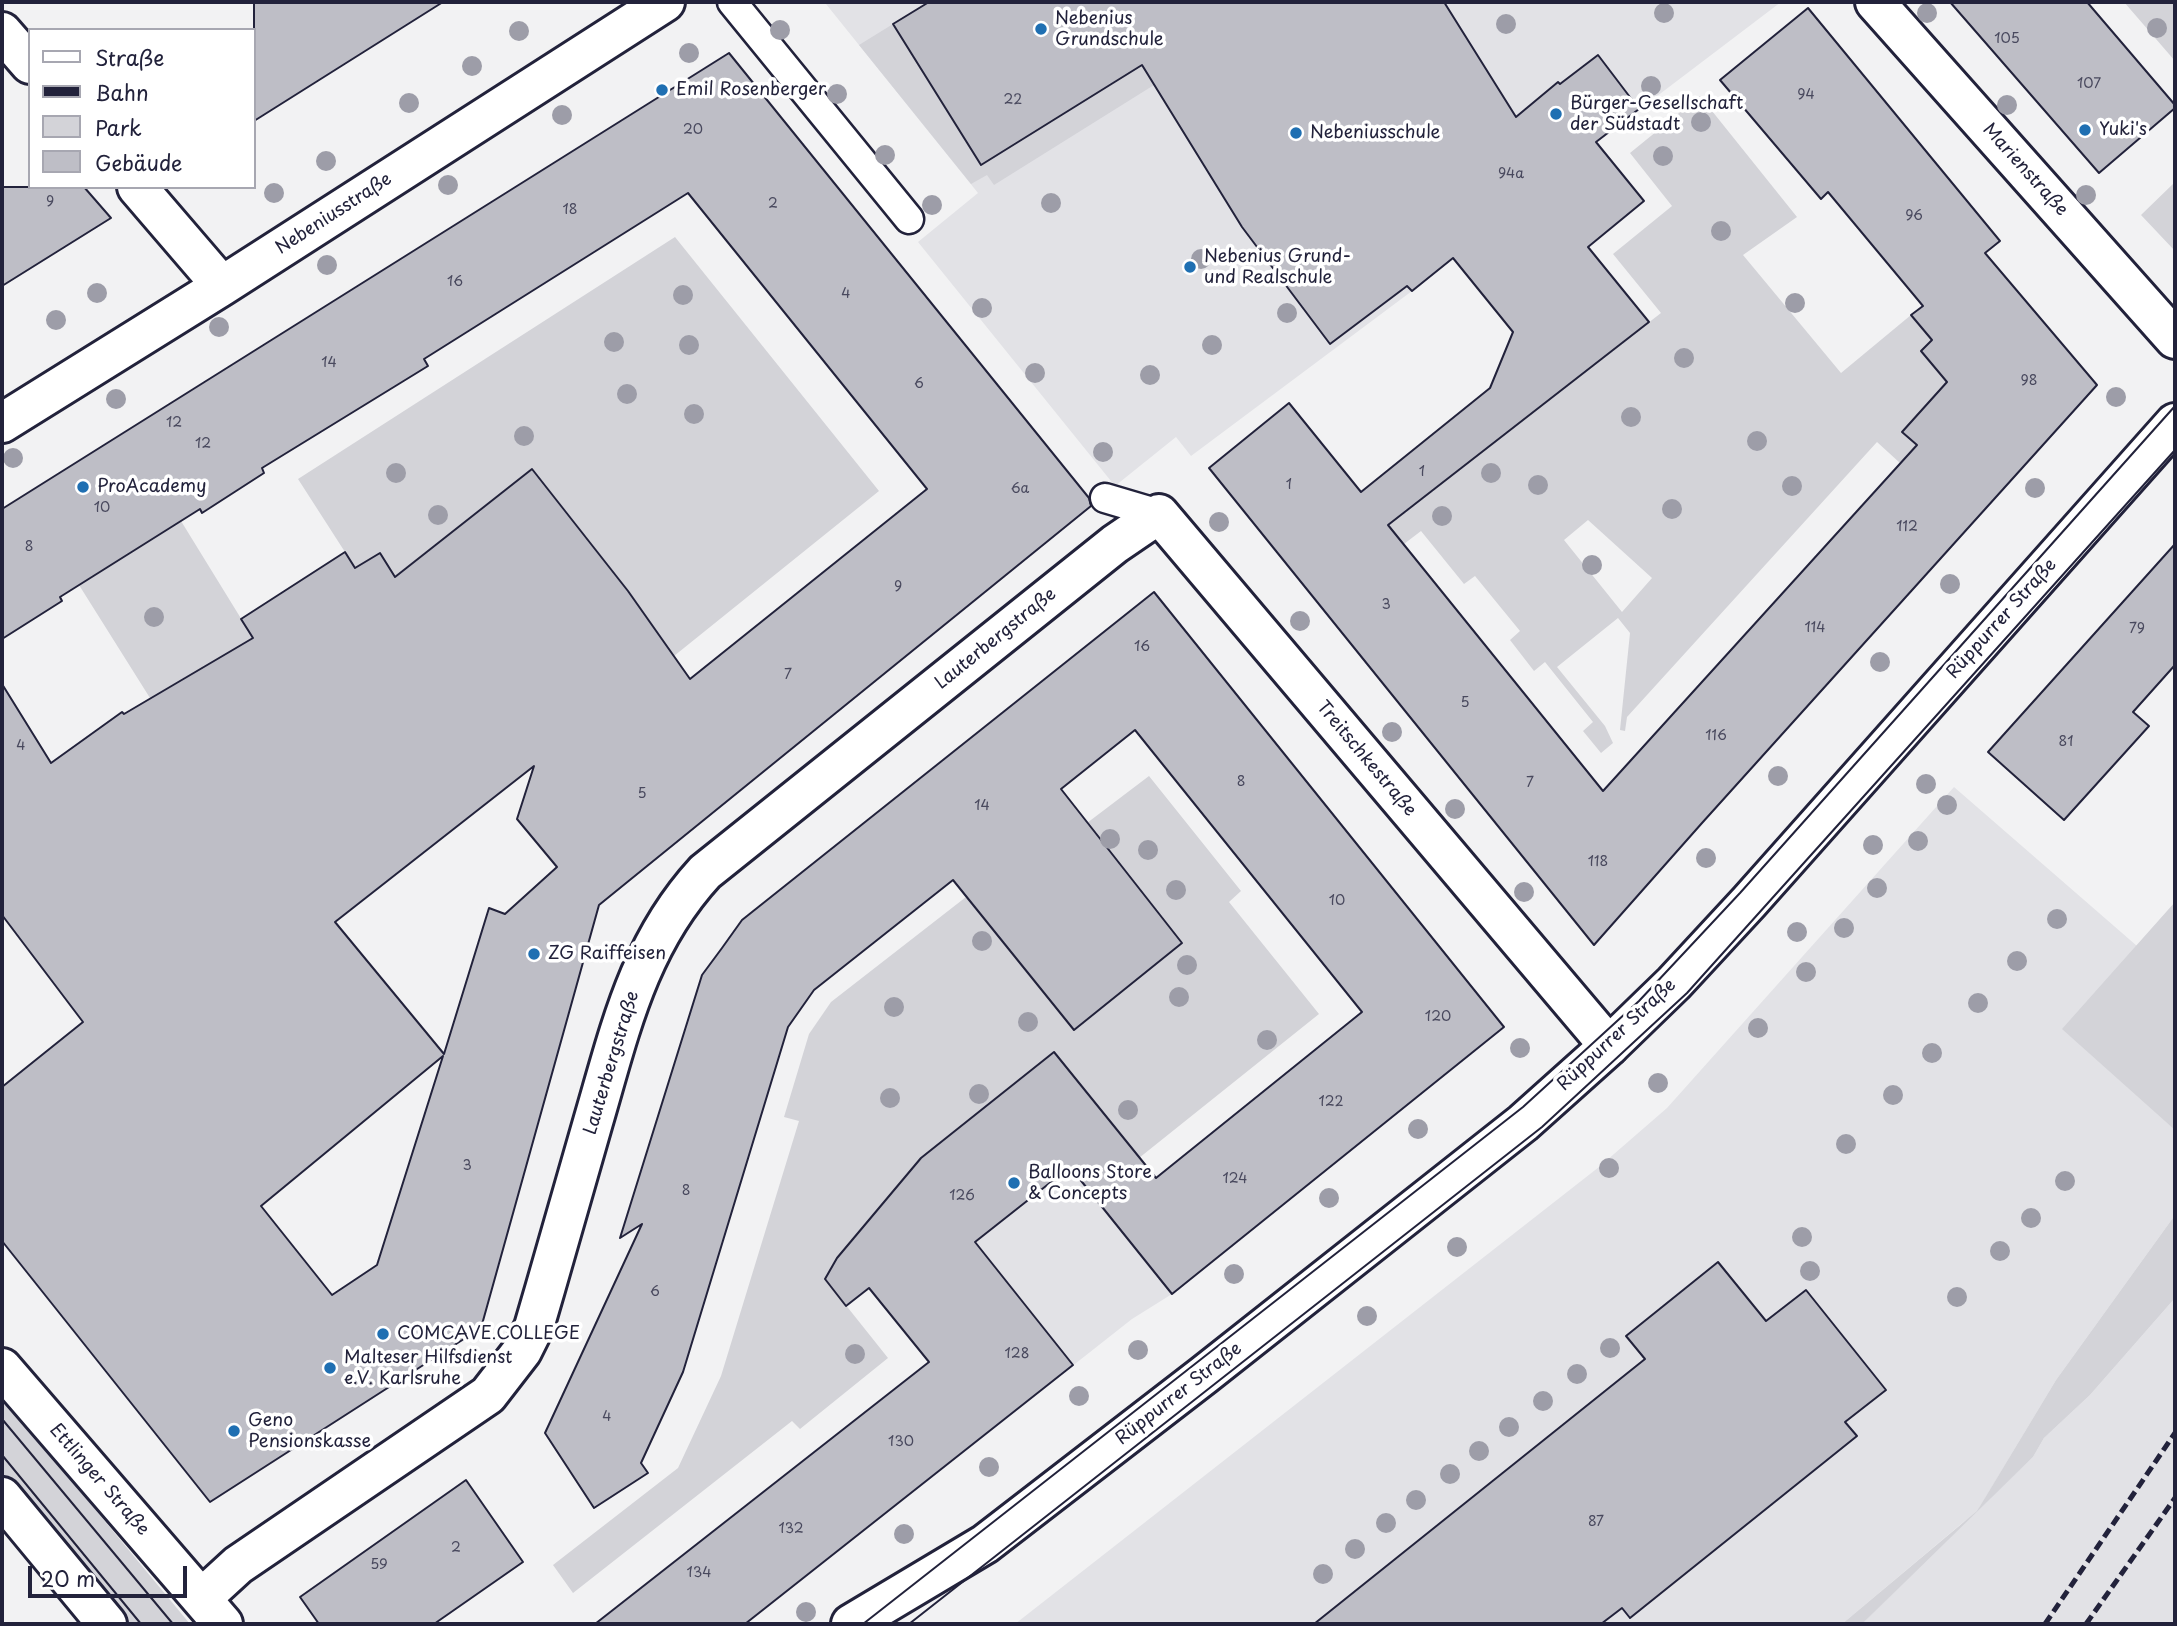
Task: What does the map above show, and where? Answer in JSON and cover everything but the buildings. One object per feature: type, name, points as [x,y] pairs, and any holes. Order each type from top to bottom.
[{"type":"street","name":"Nebeniusstraße","points":[[2,423],[222,286],[664,2]]},
{"type":"street","name":"Marienstraße","points":[[1875,2],[2175,339]]},
{"type":"street","points":[[2,32],[28,62]]},
{"type":"street","points":[[139,189],[222,286]]},
{"type":"street","name":"Rüppurrer Straße","points":[[851,1624],[971,1555],[1513,1131],[1609,1046],[1674,983],[1749,902],[2175,423]]},
{"type":"street","name":"Treitschkestraße","points":[[1159,514],[1609,1046]]},
{"type":"street","name":"Lauterbergstraße","points":[[212,1611],[238,1565],[472,1408],[488,1395],[522,1351],[534,1327],[629,999],[669,915],[688,891],[705,873],[1104,553],[1159,514]]},
{"type":"street","name":"Ettlinger Straße","points":[[2,1368],[212,1611]]},
{"type":"street","points":[[2,1497],[107,1624]]},
{"type":"street","name":"Rüppurrer Straße","points":[[905,1624],[971,1555]]},
{"type":"lane","points":[[732,2],[909,219]]},
{"type":"lane","points":[[1105,498],[1159,514]]},
{"type":"shaded area","name":"Nebenius Grund- und Realschule","points":[[1781,2],[1586,150],[1412,291],[1191,456],[1176,437],[1115,486],[918,242],[978,193],[826,4]]},
{"type":"shaded area","points":[[1954,787],[2175,979],[2175,1215],[2056,1380],[1979,1508],[2033,1457],[2044,1438],[2090,1395],[2175,1298],[2175,1624],[1862,1624],[1967,1519],[1842,1624],[1015,1624],[1599,1167],[1667,1108]]},
{"type":"shaded area","points":[[1054,1052],[1219,1257],[1172,1294],[1132,1319],[986,1434],[842,1253],[921,1158]]},
{"type":"green space","points":[[2124,2],[2175,2],[2175,61]]},
{"type":"green space","points":[[893,24],[981,165],[1189,35],[1210,50],[994,185],[987,175],[971,184],[859,45]]},
{"type":"green space","points":[[1700,96],[1797,217],[1743,255],[1841,373],[1911,315],[1932,340],[1921,351],[1942,376],[1955,367],[1942,417],[1927,404],[1903,432],[1917,444],[1900,463],[1877,442],[1627,717],[1625,731],[1620,730],[1630,633],[1618,618],[1557,667],[1605,726],[1613,743],[1601,753],[1583,731],[1593,722],[1545,662],[1534,671],[1510,640],[1520,631],[1475,576],[1464,584],[1421,531],[1404,544],[1388,525],[1661,313],[1613,254],[1672,206],[1630,153]],"holes":[[[1588,520],[1652,578],[1622,612],[1564,540]]]},
{"type":"green space","points":[[2175,182],[2175,251],[2141,215]]},
{"type":"green space","points":[[675,237],[879,491],[674,656],[628,590],[533,469],[372,594],[298,479]]},
{"type":"green space","points":[[181,521],[253,638],[150,698],[79,585]]},
{"type":"green space","points":[[1149,776],[1241,891],[1229,902],[1319,1014],[1139,1158],[1054,1052],[921,1158],[842,1253],[825,1279],[888,1358],[800,1429],[792,1421],[573,1593],[553,1565],[678,1468],[721,1376],[799,1121],[784,1117],[809,1034],[831,1002],[966,897],[1074,1029],[1182,943],[1087,823]]},
{"type":"green space","points":[[2175,902],[2175,1130],[2062,1029]]},
{"type":"green space","points":[[2175,1215],[2175,1298],[2090,1395],[2044,1438],[2033,1457],[1862,1624],[1842,1624],[1977,1511],[2056,1380]]},
{"type":"green space","points":[[2,1397],[190,1624],[123,1624],[2,1481]]},
{"type":"tram line","points":[[863,1624],[1523,1107],[1639,1001],[1740,893],[2175,406]]},
{"type":"tram line","points":[[909,1624],[1542,1127],[1687,993],[2175,450]]},
{"type":"tram line","points":[[2,1419],[173,1624]]},
{"type":"tram line","points":[[2,1455],[141,1624]]},
{"type":"railway","points":[[2045,1624],[2175,1433]]},
{"type":"railway","points":[[2086,1624],[2175,1498]]},
{"type":"place","name":"Nebenius Grundschule","points":[[1041,29]]},
{"type":"place","name":"Emil Rosenberger","points":[[662,90]]},
{"type":"place","name":"Bürger-Gesellschaft der Südstadt","points":[[1556,114]]},
{"type":"place","name":"Yuki's","points":[[2085,130]]},
{"type":"place","name":"Nebeniusschule","points":[[1296,133]]},
{"type":"place","name":"Nebenius Grund- und Realschule","points":[[1190,267]]},
{"type":"place","name":"ProAcademy","points":[[83,487]]},
{"type":"place","name":"ZG Raiffeisen","points":[[534,954]]},
{"type":"place","name":"Balloons Store & Concepts","points":[[1014,1183]]},
{"type":"place","name":"COMCAVE.COLLEGE","points":[[383,1334]]},
{"type":"place","name":"Malteser Hilfsdienst e.V. Karlsruhe","points":[[330,1368]]},
{"type":"place","name":"Geno Pensionskasse","points":[[234,1431]]}]
